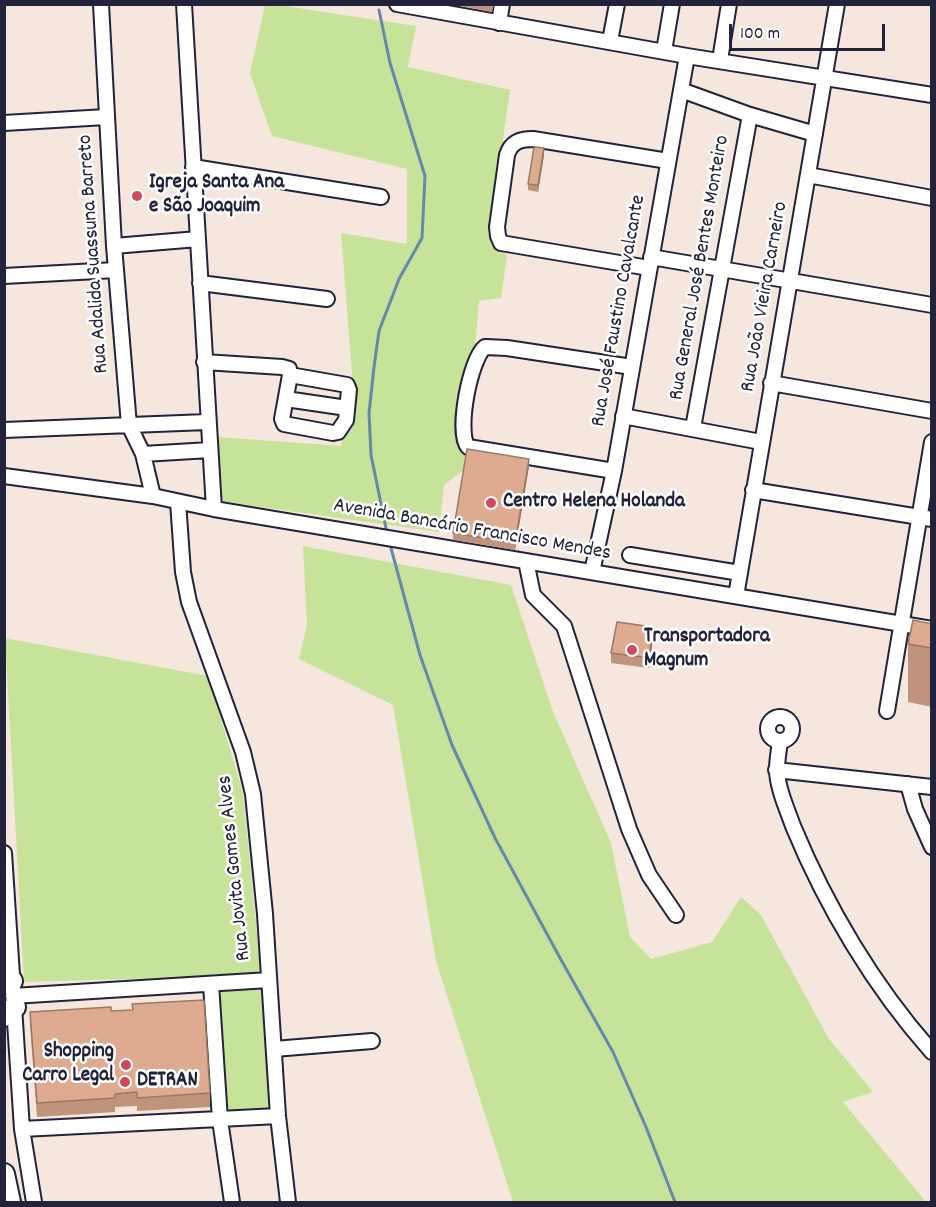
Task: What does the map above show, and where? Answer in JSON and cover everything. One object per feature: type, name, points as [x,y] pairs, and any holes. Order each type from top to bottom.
[{"type":"highway","points":[[4,1174],[10,1203]]},
{"type":"street","name":"Rua Adalida Suassuna Barreto","points":[[100,4],[114,246],[129,425],[143,454],[153,496]]},
{"type":"street","points":[[184,4],[207,422],[214,509]]},
{"type":"street","points":[[499,23],[502,4]]},
{"type":"street","points":[[610,41],[617,4]]},
{"type":"street","points":[[665,45],[672,4]]},
{"type":"street","name":"Rua João Vieira Carneiro","points":[[736,596],[837,4]]},
{"type":"street","points":[[398,5],[610,41],[665,45],[687,56],[932,95]]},
{"type":"street","points":[[720,60],[726,5]]},
{"type":"street","name":"Rua José Faustino Cavalcante","points":[[592,572],[614,471],[687,56]]},
{"type":"street","points":[[681,90],[815,135]]},
{"type":"street","name":"Rua General José Bentes Monteiro","points":[[693,428],[750,115]]},
{"type":"street","points":[[4,123],[106,117]]},
{"type":"street","points":[[668,161],[547,141],[524,139],[516,142],[509,148],[497,227],[501,243],[650,263],[721,269],[932,305]]},
{"type":"street","points":[[193,167],[381,197]]},
{"type":"street","points":[[808,175],[932,198]]},
{"type":"street","points":[[114,246],[198,239]]},
{"type":"street","points":[[4,276],[116,270]]},
{"type":"street","points":[[200,283],[327,299]]},
{"type":"street","points":[[614,471],[496,453],[465,445],[465,407],[471,373],[481,350],[485,347],[507,348],[632,367]]},
{"type":"street","points":[[204,362],[289,369],[290,375],[282,419],[284,424],[333,433],[342,428],[346,420],[348,385],[290,375]]},
{"type":"street","points":[[771,382],[932,411]]},
{"type":"street","points":[[286,399],[347,408]]},
{"type":"street","points":[[623,416],[761,442]]},
{"type":"street","points":[[4,430],[207,422]]},
{"type":"street","points":[[887,711],[900,624],[925,518],[932,442]]},
{"type":"street","points":[[143,454],[210,450]]},
{"type":"street","name":"Avenida Bancário Francisco Mendes","points":[[4,476],[153,496],[214,509],[932,629]]},
{"type":"street","points":[[753,490],[925,518]]},
{"type":"street","name":"Rua Jovita Gomes Alves","points":[[178,502],[183,572],[189,602],[243,752],[253,794],[278,1116],[288,1203]]},
{"type":"street","points":[[630,555],[740,573]]},
{"type":"street","points":[[526,561],[533,596],[564,626],[629,829],[649,875],[676,915]]},
{"type":"street","points":[[780,741],[777,770],[786,807],[807,859],[837,917],[874,975],[932,1052]]},
{"type":"street","points":[[777,770],[932,788]]},
{"type":"street","points":[[908,784],[915,809],[932,847]]},
{"type":"street","points":[[4,853],[10,994],[22,1129],[34,1203]]},
{"type":"street","points":[[10,994],[269,980]]},
{"type":"street","name":"Rua Jovita Gomes Alves","points":[[211,984],[220,1120],[232,1203]]},
{"type":"street","points":[[274,1049],[372,1041]]},
{"type":"street","points":[[22,1129],[278,1116]]},
{"type":"green space","points":[[265,5],[416,26],[408,67],[510,90],[489,237],[507,256],[501,298],[479,301],[465,469],[444,485],[439,532],[219,501],[218,437],[341,446],[352,373],[341,233],[407,244],[407,169],[272,136],[250,73]]},
{"type":"green space","points":[[303,546],[511,585],[553,712],[611,843],[630,937],[651,959],[712,942],[741,897],[761,915],[829,1039],[873,1092],[843,1102],[926,1202],[513,1202],[436,961],[393,705],[299,659],[307,624]]},
{"type":"green space","points":[[5,638],[208,676],[243,793],[261,975],[24,982]]},
{"type":"green space","points":[[265,985],[273,1112],[224,1116],[216,988]]},
{"type":"building","points":[[534,147],[544,148],[538,185],[528,184]]},
{"type":"building","name":"Centro Helena Holanda","points":[[467,449],[529,459],[515,543],[453,533]]},
{"type":"building","points":[[913,620],[932,624],[932,648],[908,644]]},
{"type":"building","name":"Transportadora Magnum","points":[[617,622],[653,627],[649,658],[611,653]]},
{"type":"building","name":"Shopping Carro Legal","points":[[204,1000],[210,1093],[137,1098],[137,1092],[115,1094],[115,1098],[37,1103],[30,1012],[111,1007],[111,1011],[133,1010],[132,1004]]},
{"type":"waterway","points":[[379,10],[390,63],[425,176],[422,238],[399,279],[379,331],[369,413],[371,455],[387,533]]},
{"type":"waterway","points":[[391,548],[420,655],[452,745],[495,838],[613,1052],[646,1127],[675,1202]]},
{"type":"place","name":"Igreja Santa Ana e São Joaquim","points":[[137,196]]},
{"type":"place","name":"Centro Helena Holanda","points":[[491,503]]},
{"type":"place","name":"Transportadora Magnum","points":[[632,650]]},
{"type":"place","name":"Shopping Carro Legal","points":[[126,1065]]},
{"type":"place","name":"DETRAN","points":[[125,1082]]}]
